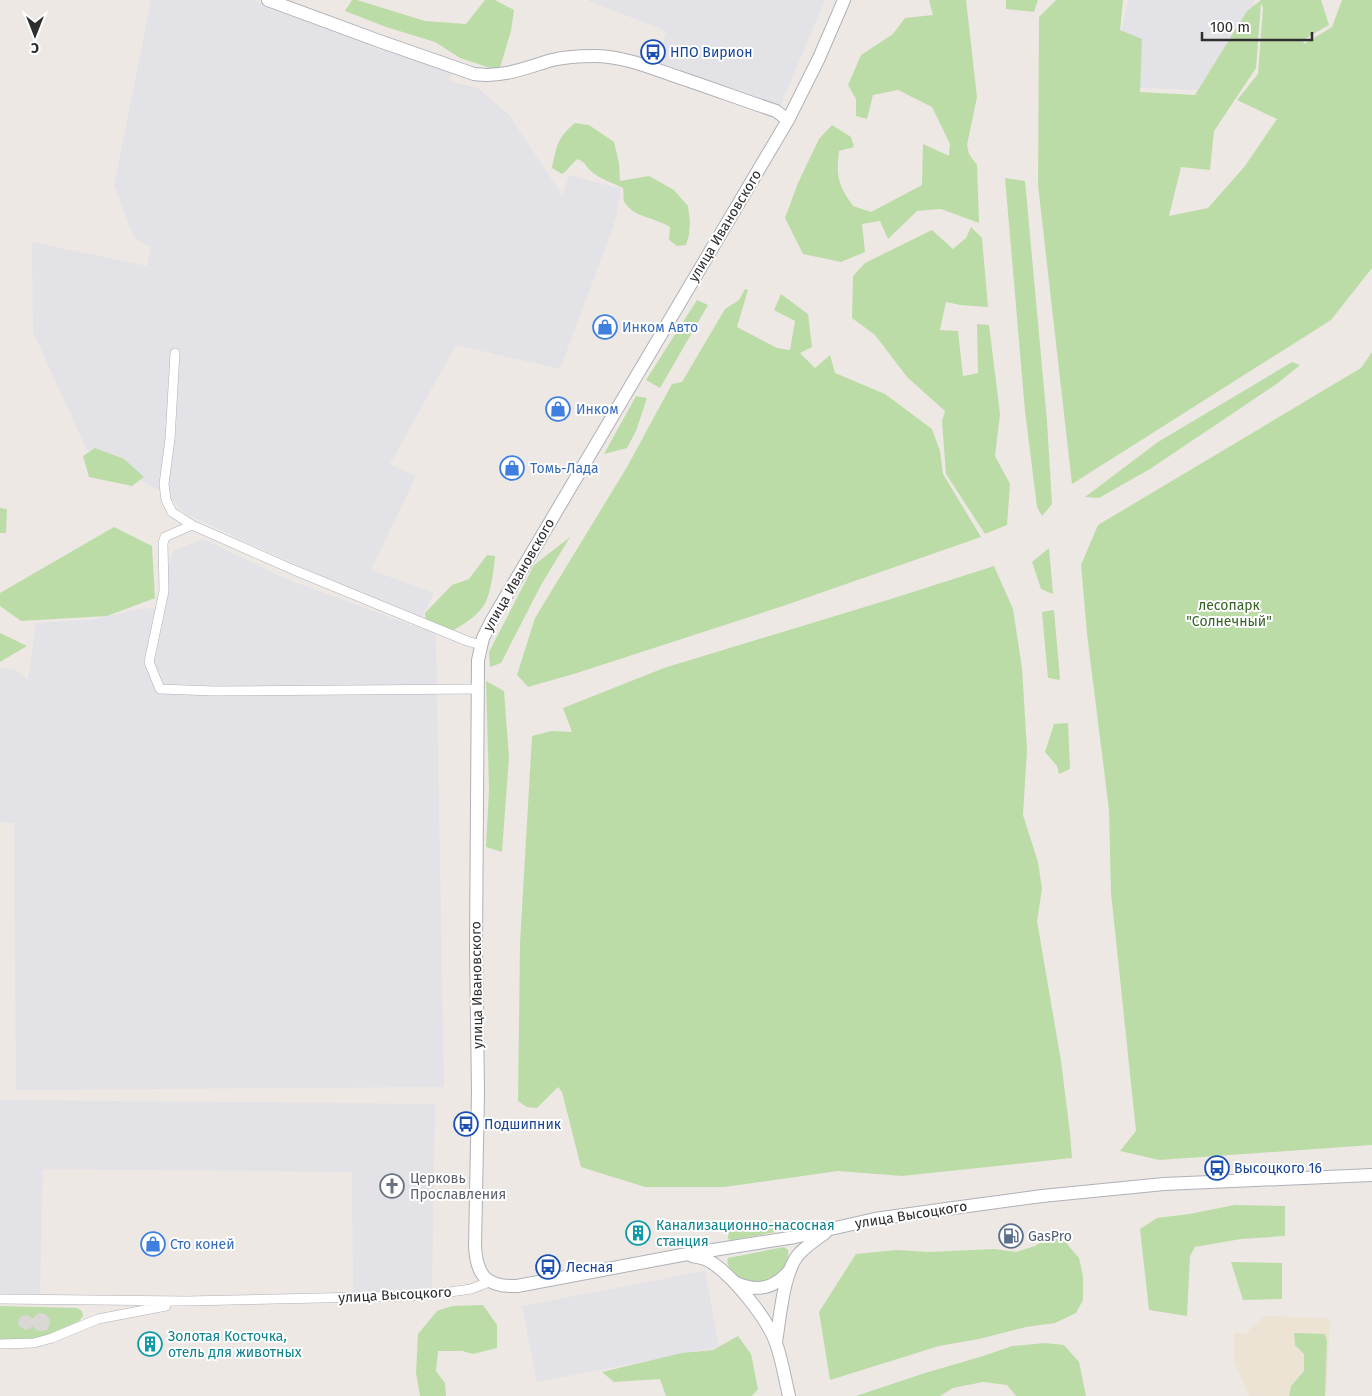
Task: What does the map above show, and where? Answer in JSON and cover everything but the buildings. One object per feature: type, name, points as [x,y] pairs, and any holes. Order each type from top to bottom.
[{"type":"main road","points":[[268,0],[474,74],[488,76],[503,75],[554,60],[578,56],[616,58],[649,67],[776,111],[788,120]]},
{"type":"main road","name":"улица Ивановского","points":[[489,1282],[481,1274],[477,1266],[475,1248],[478,1092],[476,948],[478,660],[481,645],[492,620],[788,120],[819,58],[844,0]]},
{"type":"main road","name":"улица Высоцкого","points":[[489,1282],[495,1285],[516,1286],[682,1255],[795,1237],[875,1218],[1091,1191],[1164,1184],[1372,1175]]},
{"type":"main road","points":[[776,1342],[787,1279],[791,1269],[797,1257],[810,1243],[832,1229]]},
{"type":"main road","points":[[795,1237],[797,1257]]},
{"type":"main road","points":[[716,1250],[722,1267],[760,1313],[776,1342],[789,1396]]},
{"type":"main road","points":[[682,1255],[699,1257],[712,1262],[732,1279],[744,1286],[756,1288],[774,1284],[791,1269]]},
{"type":"street","points":[[175,352],[170,439],[164,484],[166,500],[172,512],[192,525],[312,578],[466,641],[481,645]]},
{"type":"street","points":[[192,525],[165,537],[163,543],[164,591],[149,662],[160,689],[214,692],[478,689]]},
{"type":"street","name":"улица Высоцкого","points":[[0,1300],[187,1302],[408,1296],[471,1289],[489,1282]]},
{"type":"street","name":"улица Высоцкого","points":[[0,1344],[34,1343],[98,1319],[187,1302]]},
{"type":"shaded area","points":[[151,0],[252,0],[374,43],[373,47],[452,72],[449,81],[478,88],[509,115],[563,196],[569,175],[621,189],[612,230],[560,369],[456,345],[390,464],[416,476],[371,570],[434,593],[420,621],[186,514],[170,497],[87,450],[33,332],[32,242],[147,266],[151,247],[134,238],[114,185]]},
{"type":"shaded area","points":[[587,0],[825,0],[780,107],[658,63],[666,31]]},
{"type":"shaded area","points":[[1128,0],[1254,0],[1252,15],[1198,90],[1136,88],[1121,33]]},
{"type":"shaded area","points":[[203,539],[286,579],[436,634],[444,1087],[16,1090],[14,823],[0,822],[0,668],[14,669],[28,680],[36,623],[94,619],[140,609],[157,608],[173,551]]},
{"type":"shaded area","points":[[0,1100],[435,1104],[432,1289],[353,1293],[352,1172],[43,1169],[40,1294],[0,1294]]},
{"type":"shaded area","points":[[705,1271],[719,1347],[537,1382],[522,1306]]},
{"type":"shaded area","points":[[38,1313],[45,1314],[49,1318],[50,1324],[47,1330],[38,1331],[32,1326],[30,1329],[25,1330],[19,1326],[18,1321],[21,1316],[28,1315],[32,1319]]},
{"type":"shaded area","points":[[1265,1316],[1330,1318],[1326,1396],[1249,1396],[1234,1362],[1234,1333],[1248,1333]]},
{"type":"green space","points":[[352,0],[425,21],[466,24],[485,0],[495,0],[514,10],[511,31],[499,71],[460,58],[435,42],[386,27],[345,11]]},
{"type":"green space","points":[[929,0],[966,0],[977,97],[967,145],[969,154],[977,165],[979,223],[941,209],[917,211],[888,239],[880,221],[862,224],[865,252],[841,262],[803,254],[785,218],[798,183],[819,139],[832,125],[851,137],[854,147],[839,151],[838,174],[841,186],[853,206],[871,212],[922,185],[923,144],[949,156],[950,144],[932,107],[898,90],[873,95],[867,119],[856,116],[856,99],[848,85],[861,55],[893,34],[905,18],[933,15]]},
{"type":"green space","points":[[1006,0],[1038,0],[1034,12],[1006,9]]},
{"type":"green space","points":[[1056,0],[1123,0],[1120,30],[1142,39],[1140,92],[1195,95],[1247,11],[1260,0],[1321,0],[1329,25],[1303,40],[1304,44],[1332,27],[1342,0],[1372,0],[1372,268],[1331,320],[1072,484],[1038,185],[1039,17]],"holes":[[[1261,3],[1263,8],[1258,74],[1237,100],[1277,119],[1245,166],[1208,208],[1169,216],[1181,167],[1210,170],[1214,131],[1256,68]]]},
{"type":"green space","points":[[575,123],[589,125],[614,142],[619,163],[620,181],[649,176],[674,190],[688,206],[690,221],[686,245],[677,246],[669,240],[670,227],[632,211],[624,201],[623,188],[598,176],[578,159],[562,174],[552,168],[561,138]]},
{"type":"green space","points":[[1005,178],[1025,181],[1047,421],[1052,504],[1042,516],[1037,507],[1025,411]]},
{"type":"green space","points":[[971,227],[982,238],[988,307],[946,302],[940,330],[958,331],[963,376],[978,373],[977,324],[989,325],[1000,414],[995,456],[1010,484],[1007,525],[985,534],[946,474],[942,421],[945,411],[907,377],[875,335],[852,318],[853,276],[865,263],[932,230],[953,249],[966,238]]},
{"type":"green space","points":[[745,289],[748,290],[737,327],[777,348],[790,350],[795,321],[774,310],[781,294],[808,314],[812,347],[800,353],[815,368],[830,355],[835,373],[885,394],[932,429],[940,451],[943,474],[981,537],[783,606],[528,687],[517,675],[535,618],[627,467],[672,384],[682,382],[725,309],[739,300]]},
{"type":"green space","points":[[697,300],[708,305],[660,388],[646,380]]},
{"type":"green space","name":"лесопарк \"Солнечный\"","points":[[1372,352],[1372,1145],[1159,1160],[1120,1151],[1136,1131],[1111,893],[1109,810],[1087,634],[1081,565],[1098,525],[1361,368]]},
{"type":"green space","points":[[1292,362],[1300,365],[1278,383],[1150,469],[1099,498],[1085,497],[1158,442]]},
{"type":"green space","points":[[636,396],[647,398],[636,431],[627,448],[604,454]]},
{"type":"green space","points":[[95,448],[124,459],[144,477],[132,486],[89,477],[83,456]]},
{"type":"green space","points":[[0,508],[7,509],[6,533],[0,533]]},
{"type":"green space","points":[[114,527],[152,546],[155,598],[107,616],[21,621],[0,606],[0,593]]},
{"type":"green space","points":[[570,537],[541,585],[501,663],[490,667],[489,652],[534,565]]},
{"type":"green space","points":[[1049,548],[1053,594],[1041,589],[1032,562]]},
{"type":"green space","points":[[487,555],[495,556],[494,567],[489,595],[480,610],[467,622],[447,634],[426,626],[425,613],[452,585],[469,579]]},
{"type":"green space","points":[[994,566],[1013,609],[1022,668],[1027,750],[1023,815],[1038,862],[1042,889],[1037,921],[1061,1061],[1072,1158],[902,1176],[838,1171],[724,1187],[645,1187],[581,1167],[562,1092],[558,1087],[537,1108],[527,1107],[518,1101],[520,943],[532,736],[551,731],[572,732],[563,708],[664,668]]},
{"type":"green space","points":[[1054,610],[1060,680],[1048,678],[1042,612]]},
{"type":"green space","points":[[0,633],[27,646],[0,662]]},
{"type":"green space","points":[[486,681],[504,691],[509,757],[502,852],[486,847],[489,789]]},
{"type":"green space","points":[[1068,723],[1070,769],[1059,774],[1057,766],[1045,752],[1054,724]]},
{"type":"green space","points":[[1235,1205],[1285,1206],[1285,1236],[1241,1239],[1195,1247],[1190,1256],[1187,1316],[1149,1310],[1140,1229],[1157,1218]]},
{"type":"green space","points":[[748,1220],[753,1221],[754,1227],[766,1225],[766,1222],[775,1225],[779,1230],[732,1240],[728,1239],[732,1229]]},
{"type":"green space","points":[[1061,1237],[1079,1258],[1083,1276],[1083,1300],[1076,1313],[1055,1323],[1026,1327],[979,1339],[939,1346],[830,1380],[819,1312],[856,1254],[897,1250],[929,1252],[994,1249],[1016,1252],[1035,1246],[1048,1238]]},
{"type":"green space","points":[[784,1247],[788,1250],[788,1260],[784,1269],[768,1280],[749,1282],[739,1278],[729,1267],[728,1258]]},
{"type":"green space","points":[[1231,1262],[1282,1263],[1282,1299],[1243,1300]]},
{"type":"green space","points":[[483,1305],[497,1325],[497,1348],[473,1354],[462,1351],[438,1351],[436,1371],[445,1383],[446,1396],[420,1396],[416,1373],[418,1334],[437,1311],[452,1306]]},
{"type":"green space","points":[[0,1306],[77,1308],[82,1311],[83,1316],[79,1321],[43,1337],[0,1339]]},
{"type":"green space","points":[[1294,1333],[1325,1334],[1327,1341],[1325,1396],[1289,1396],[1291,1386],[1304,1371],[1304,1354],[1295,1345]]},
{"type":"green space","points":[[738,1336],[751,1354],[758,1389],[752,1396],[666,1396],[660,1379],[614,1382],[602,1372],[682,1353],[713,1350]]},
{"type":"green space","points":[[1045,1343],[1064,1345],[1079,1362],[1086,1396],[1016,1396],[1007,1385],[983,1382],[953,1388],[940,1396],[856,1396],[1012,1346]]},
{"type":"place","name":"НПО Вирион","points":[[653,52]]},
{"type":"place","name":"Инком Авто","points":[[605,327]]},
{"type":"place","name":"Инком","points":[[558,409]]},
{"type":"place","name":"Томь-Лада","points":[[512,468]]},
{"type":"place","name":"Подшипник","points":[[466,1124]]},
{"type":"place","name":"Высоцкого 16","points":[[1217,1168]]},
{"type":"place","name":"Церковь Прославления","points":[[392,1186]]},
{"type":"place","name":"Канализационно-насосная станция","points":[[638,1233]]},
{"type":"place","name":"GasPro","points":[[1011,1236]]},
{"type":"place","name":"Сто коней","points":[[153,1244]]},
{"type":"place","name":"Лесная","points":[[548,1267]]},
{"type":"place","name":"Золотая Косточка, отель для животных","points":[[150,1344]]}]
